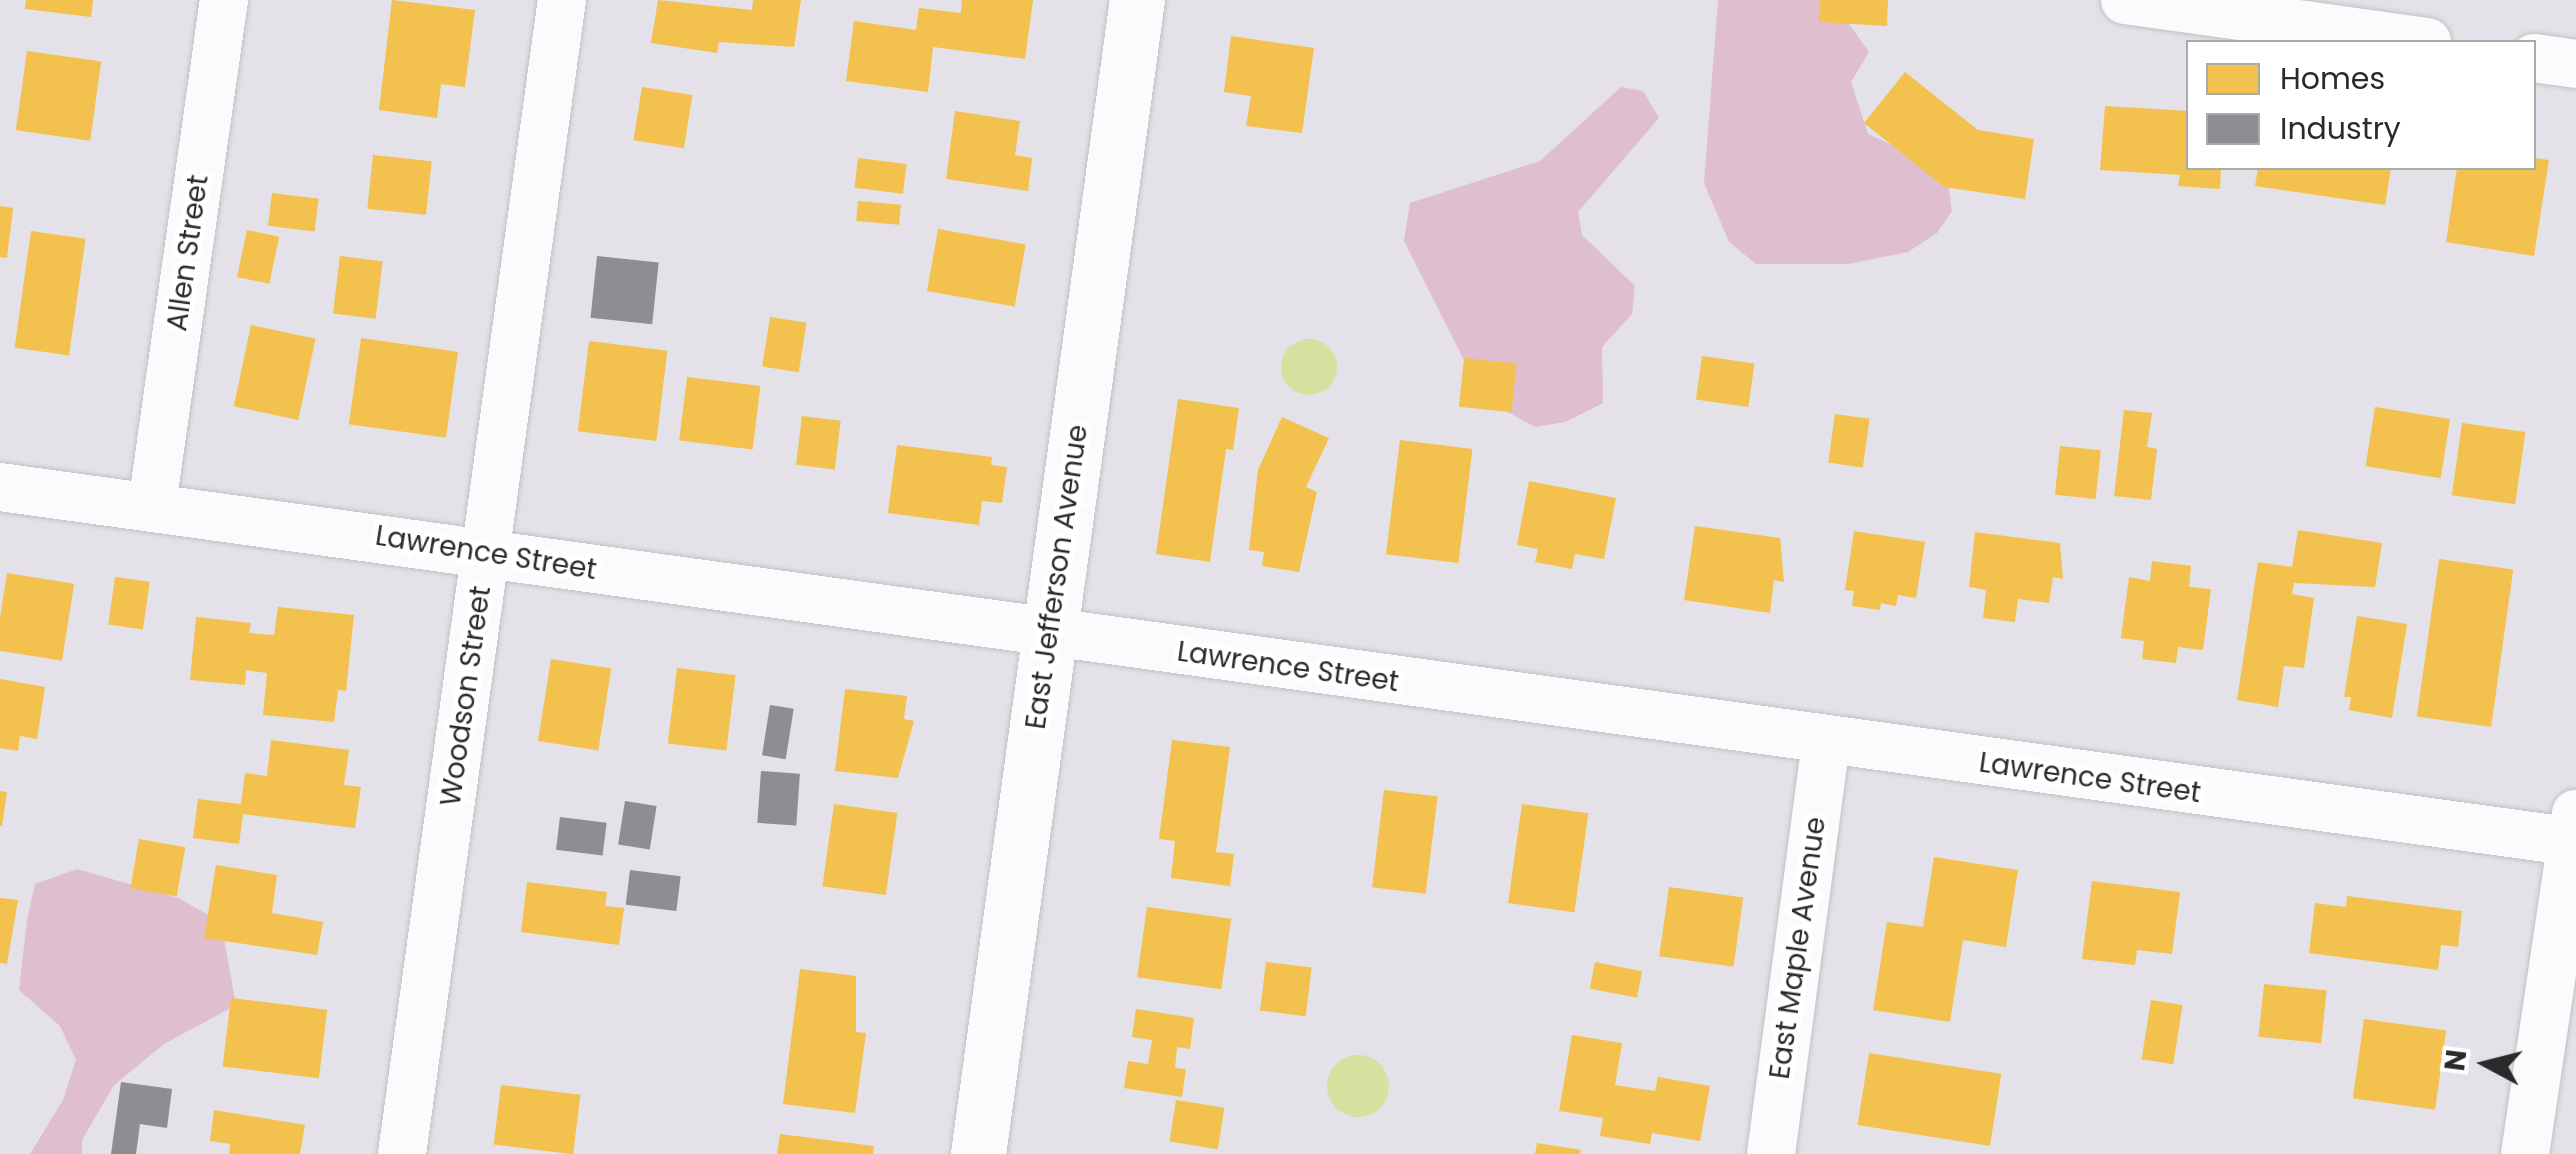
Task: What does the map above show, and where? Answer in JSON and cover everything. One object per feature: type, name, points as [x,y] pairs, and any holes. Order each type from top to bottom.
[{"type":"street","name":"Allen Street","points":[[152,505],[224,0]]},
{"type":"street","name":"Woodson Street","points":[[402,1154],[562,0]]},
{"type":"street","name":"East Jefferson Avenue","points":[[978,1154],[1137,0]]},
{"type":"street","points":[[2126,0],[2413,40]]},
{"type":"street","points":[[2536,58],[2576,64]]},
{"type":"street","name":"Lawrence Street","points":[[0,487],[152,505],[1826,743],[2575,832]]},
{"type":"street","name":"East Maple Avenue","points":[[1771,1154],[1826,743]]},
{"type":"street","points":[[2525,1154],[2575,832]]},
{"type":"shaded area","points":[[1718,0],[1824,0],[1841,13],[1869,52],[1851,82],[1868,134],[1946,170],[1952,211],[1937,233],[1908,252],[1848,264],[1756,264],[1729,242],[1704,183]]},
{"type":"shaded area","points":[[1621,87],[1643,91],[1659,118],[1578,212],[1582,235],[1635,286],[1632,314],[1602,347],[1603,403],[1565,422],[1535,427],[1483,398],[1404,241],[1410,203],[1540,161]]},
{"type":"shaded area","points":[[1309,339],[1329,347],[1337,367],[1329,387],[1309,395],[1289,387],[1281,367],[1289,347]]},
{"type":"shaded area","points":[[77,869],[178,898],[221,922],[236,1005],[164,1044],[114,1085],[82,1140],[82,1154],[30,1154],[63,1100],[76,1060],[60,1026],[19,990],[27,920],[35,884]]},
{"type":"shaded area","points":[[1358,1055],[1380,1064],[1389,1086],[1380,1108],[1358,1117],[1336,1108],[1327,1086],[1336,1064]]},
{"type":"building: Homes","points":[[26,0],[93,0],[91,17],[25,9]]},
{"type":"building: Homes","points":[[392,0],[475,10],[465,87],[441,84],[437,118],[379,110]]},
{"type":"building: Homes","points":[[658,0],[752,10],[753,0],[801,0],[794,47],[719,42],[717,53],[651,43]]},
{"type":"building: Homes","points":[[962,0],[1033,0],[1025,59],[933,47],[928,92],[846,81],[854,21],[916,30],[919,8],[961,13]]},
{"type":"building: Homes","points":[[1820,0],[1888,0],[1887,26],[1819,22]]},
{"type":"building: Homes","points":[[1231,36],[1314,48],[1302,133],[1246,126],[1251,96],[1224,92]]},
{"type":"building: Homes","points":[[27,51],[101,61],[90,141],[16,130]]},
{"type":"building: Homes","points":[[1905,72],[1978,130],[2034,139],[2025,199],[1944,187],[1864,123]]},
{"type":"building: Homes","points":[[642,87],[692,95],[684,148],[634,140]]},
{"type":"building: Homes","points":[[2105,106],[2186,111],[2186,170],[2221,170],[2220,189],[2178,186],[2180,175],[2100,170]]},
{"type":"building: Homes","points":[[955,111],[1020,121],[1015,155],[1032,158],[1028,191],[946,179]]},
{"type":"building: Homes","points":[[373,155],[432,161],[426,215],[367,209]]},
{"type":"building: Homes","points":[[858,158],[907,164],[903,194],[854,188]]},
{"type":"building: Homes","points":[[2536,158],[2549,160],[2534,256],[2446,242],[2457,170],[2536,170]]},
{"type":"building: Homes","points":[[2258,170],[2391,170],[2385,205],[2255,186]]},
{"type":"building: Homes","points":[[272,193],[319,199],[315,231],[268,226]]},
{"type":"building: Homes","points":[[858,201],[901,205],[899,225],[856,221]]},
{"type":"building: Homes","points":[[0,206],[13,208],[7,258],[0,257]]},
{"type":"building: Homes","points":[[938,229],[1026,244],[1015,306],[927,291]]},
{"type":"building: Homes","points":[[247,230],[279,237],[269,284],[237,277]]},
{"type":"building: Homes","points":[[31,231],[85,239],[69,356],[15,348]]},
{"type":"building: Homes","points":[[340,256],[383,261],[376,319],[333,314]]},
{"type":"building: Homes","points":[[770,317],[807,323],[799,372],[762,366]]},
{"type":"building: Homes","points":[[251,325],[316,339],[298,420],[234,406]]},
{"type":"building: Homes","points":[[361,338],[458,352],[446,438],[349,424]]},
{"type":"building: Homes","points":[[589,341],[667,351],[656,441],[578,431]]},
{"type":"building: Homes","points":[[1702,356],[1754,363],[1748,407],[1696,400]]},
{"type":"building: Homes","points":[[1464,358],[1517,364],[1512,412],[1459,407]]},
{"type":"building: Homes","points":[[687,377],[760,386],[753,450],[679,441]]},
{"type":"building: Homes","points":[[1178,399],[1239,408],[1233,450],[1226,449],[1210,562],[1156,554]]},
{"type":"building: Homes","points":[[2375,407],[2450,419],[2441,478],[2366,466]]},
{"type":"building: Homes","points":[[2124,410],[2152,413],[2147,447],[2157,449],[2151,500],[2114,496]]},
{"type":"building: Homes","points":[[1835,414],[1870,419],[1863,467],[1828,463]]},
{"type":"building: Homes","points":[[802,416],[841,421],[835,469],[796,465]]},
{"type":"building: Homes","points":[[1282,417],[1329,438],[1306,487],[1317,492],[1299,572],[1262,566],[1264,552],[1249,550],[1258,470]]},
{"type":"building: Homes","points":[[2462,423],[2525,432],[2515,504],[2452,495]]},
{"type":"building: Homes","points":[[1400,440],[1472,449],[1458,563],[1386,554]]},
{"type":"building: Homes","points":[[897,445],[992,457],[991,465],[1007,467],[1002,503],[982,501],[979,525],[888,513]]},
{"type":"building: Homes","points":[[2060,446],[2101,450],[2096,499],[2055,495]]},
{"type":"building: Homes","points":[[1529,481],[1616,498],[1604,559],[1575,554],[1572,569],[1535,562],[1538,549],[1517,545]]},
{"type":"building: Homes","points":[[1695,526],[1780,538],[1784,582],[1774,580],[1770,613],[1684,600]]},
{"type":"building: Homes","points":[[2298,530],[2382,543],[2375,587],[2294,583],[2292,594],[2314,598],[2304,668],[2284,666],[2278,707],[2237,700],[2258,562],[2292,567]]},
{"type":"building: Homes","points":[[1854,531],[1925,542],[1916,598],[1898,595],[1896,606],[1881,603],[1880,610],[1852,606],[1854,591],[1845,590]]},
{"type":"building: Homes","points":[[1975,532],[2060,543],[2063,579],[2053,577],[2049,603],[2018,599],[2015,622],[1983,618],[1986,590],[1969,587]]},
{"type":"building: Homes","points":[[2439,559],[2513,569],[2491,727],[2417,716]]},
{"type":"building: Homes","points":[[2152,561],[2191,566],[2189,587],[2211,589],[2203,650],[2178,647],[2176,663],[2142,659],[2144,641],[2121,638],[2129,577],[2150,581]]},
{"type":"building: Homes","points":[[7,573],[74,584],[62,661],[0,651],[0,617]]},
{"type":"building: Homes","points":[[115,577],[150,582],[143,629],[108,625]]},
{"type":"building: Homes","points":[[278,607],[354,615],[346,691],[338,690],[334,722],[263,715],[267,673],[246,670],[245,685],[190,680],[196,617],[251,623],[249,633],[274,635]]},
{"type":"building: Homes","points":[[2357,616],[2407,624],[2392,718],[2349,710],[2351,697],[2344,697]]},
{"type":"building: Homes","points":[[551,659],[611,669],[598,751],[538,741]]},
{"type":"building: Homes","points":[[677,668],[736,675],[726,751],[668,743]]},
{"type":"building: Homes","points":[[0,679],[45,687],[37,739],[20,736],[18,751],[0,748]]},
{"type":"building: Homes","points":[[845,689],[907,696],[904,719],[914,721],[898,778],[835,771]]},
{"type":"building: Homes","points":[[271,740],[349,750],[344,785],[361,787],[355,828],[243,814],[239,844],[193,838],[198,799],[241,804],[245,773],[267,776]]},
{"type":"building: Homes","points":[[1172,740],[1230,747],[1216,852],[1234,854],[1230,886],[1171,878],[1175,841],[1159,839]]},
{"type":"building: Homes","points":[[1384,790],[1438,797],[1426,894],[1372,887]]},
{"type":"building: Homes","points":[[0,791],[7,792],[2,826],[0,826]]},
{"type":"building: Homes","points":[[834,804],[897,813],[886,895],[822,886]]},
{"type":"building: Homes","points":[[1522,804],[1588,813],[1574,912],[1508,903]]},
{"type":"building: Homes","points":[[139,839],[185,847],[177,896],[130,888]]},
{"type":"building: Homes","points":[[1934,857],[2018,870],[2006,947],[1963,940],[1950,1022],[1873,1010],[1887,922],[1923,927]]},
{"type":"building: Homes","points":[[216,865],[277,875],[272,913],[323,922],[317,955],[204,938]]},
{"type":"building: Homes","points":[[2092,881],[2180,892],[2172,954],[2137,950],[2135,965],[2082,959]]},
{"type":"building: Homes","points":[[527,882],[607,892],[605,906],[624,908],[619,945],[521,932]]},
{"type":"building: Homes","points":[[1669,887],[1743,897],[1734,967],[1659,956]]},
{"type":"building: Homes","points":[[2347,896],[2462,911],[2458,947],[2441,945],[2438,970],[2309,953],[2315,903],[2346,907]]},
{"type":"building: Homes","points":[[0,898],[18,900],[7,964],[0,963]]},
{"type":"building: Homes","points":[[1147,907],[1231,919],[1221,989],[1137,977]]},
{"type":"building: Homes","points":[[1266,962],[1312,968],[1306,1016],[1260,1011]]},
{"type":"building: Homes","points":[[1595,962],[1642,971],[1637,998],[1590,989]]},
{"type":"building: Homes","points":[[800,969],[856,976],[856,1032],[866,1033],[855,1113],[783,1104]]},
{"type":"building: Homes","points":[[2264,984],[2327,991],[2321,1043],[2258,1037]]},
{"type":"building: Homes","points":[[231,998],[327,1010],[319,1078],[223,1066]]},
{"type":"building: Homes","points":[[2151,1000],[2183,1005],[2173,1064],[2142,1059]]},
{"type":"building: Homes","points":[[1136,1009],[1194,1018],[1190,1049],[1177,1047],[1175,1068],[1186,1069],[1182,1097],[1124,1088],[1128,1061],[1148,1064],[1152,1040],[1132,1037]]},
{"type":"building: Homes","points":[[2364,1019],[2446,1031],[2435,1110],[2353,1098]]},
{"type":"building: Homes","points":[[1572,1035],[1622,1043],[1615,1085],[1655,1091],[1658,1077],[1710,1086],[1700,1141],[1652,1133],[1650,1144],[1600,1136],[1603,1118],[1559,1111]]},
{"type":"building: Homes","points":[[1869,1053],[2001,1074],[1990,1146],[1858,1125]]},
{"type":"building: Homes","points":[[501,1085],[580,1095],[573,1154],[494,1145]]},
{"type":"building: Homes","points":[[1176,1100],[1224,1108],[1218,1149],[1169,1141]]},
{"type":"building: Homes","points":[[214,1110],[305,1125],[300,1154],[229,1154],[230,1144],[210,1141]]},
{"type":"building: Homes","points":[[780,1134],[874,1146],[873,1154],[777,1154]]},
{"type":"building: Homes","points":[[1537,1143],[1581,1150],[1580,1154],[1535,1154]]},
{"type":"building: Industry","points":[[597,256],[659,262],[652,324],[591,318]]},
{"type":"building: Industry","points":[[770,705],[794,709],[786,759],[762,755]]},
{"type":"building: Industry","points":[[761,771],[800,774],[796,826],[757,823]]},
{"type":"building: Industry","points":[[625,801],[657,806],[650,849],[618,844]]},
{"type":"building: Industry","points":[[560,817],[607,823],[603,855],[556,850]]},
{"type":"building: Industry","points":[[630,870],[681,876],[676,911],[626,905]]},
{"type":"building: Industry","points":[[121,1082],[172,1089],[167,1128],[140,1124],[136,1154],[111,1154]]}]
